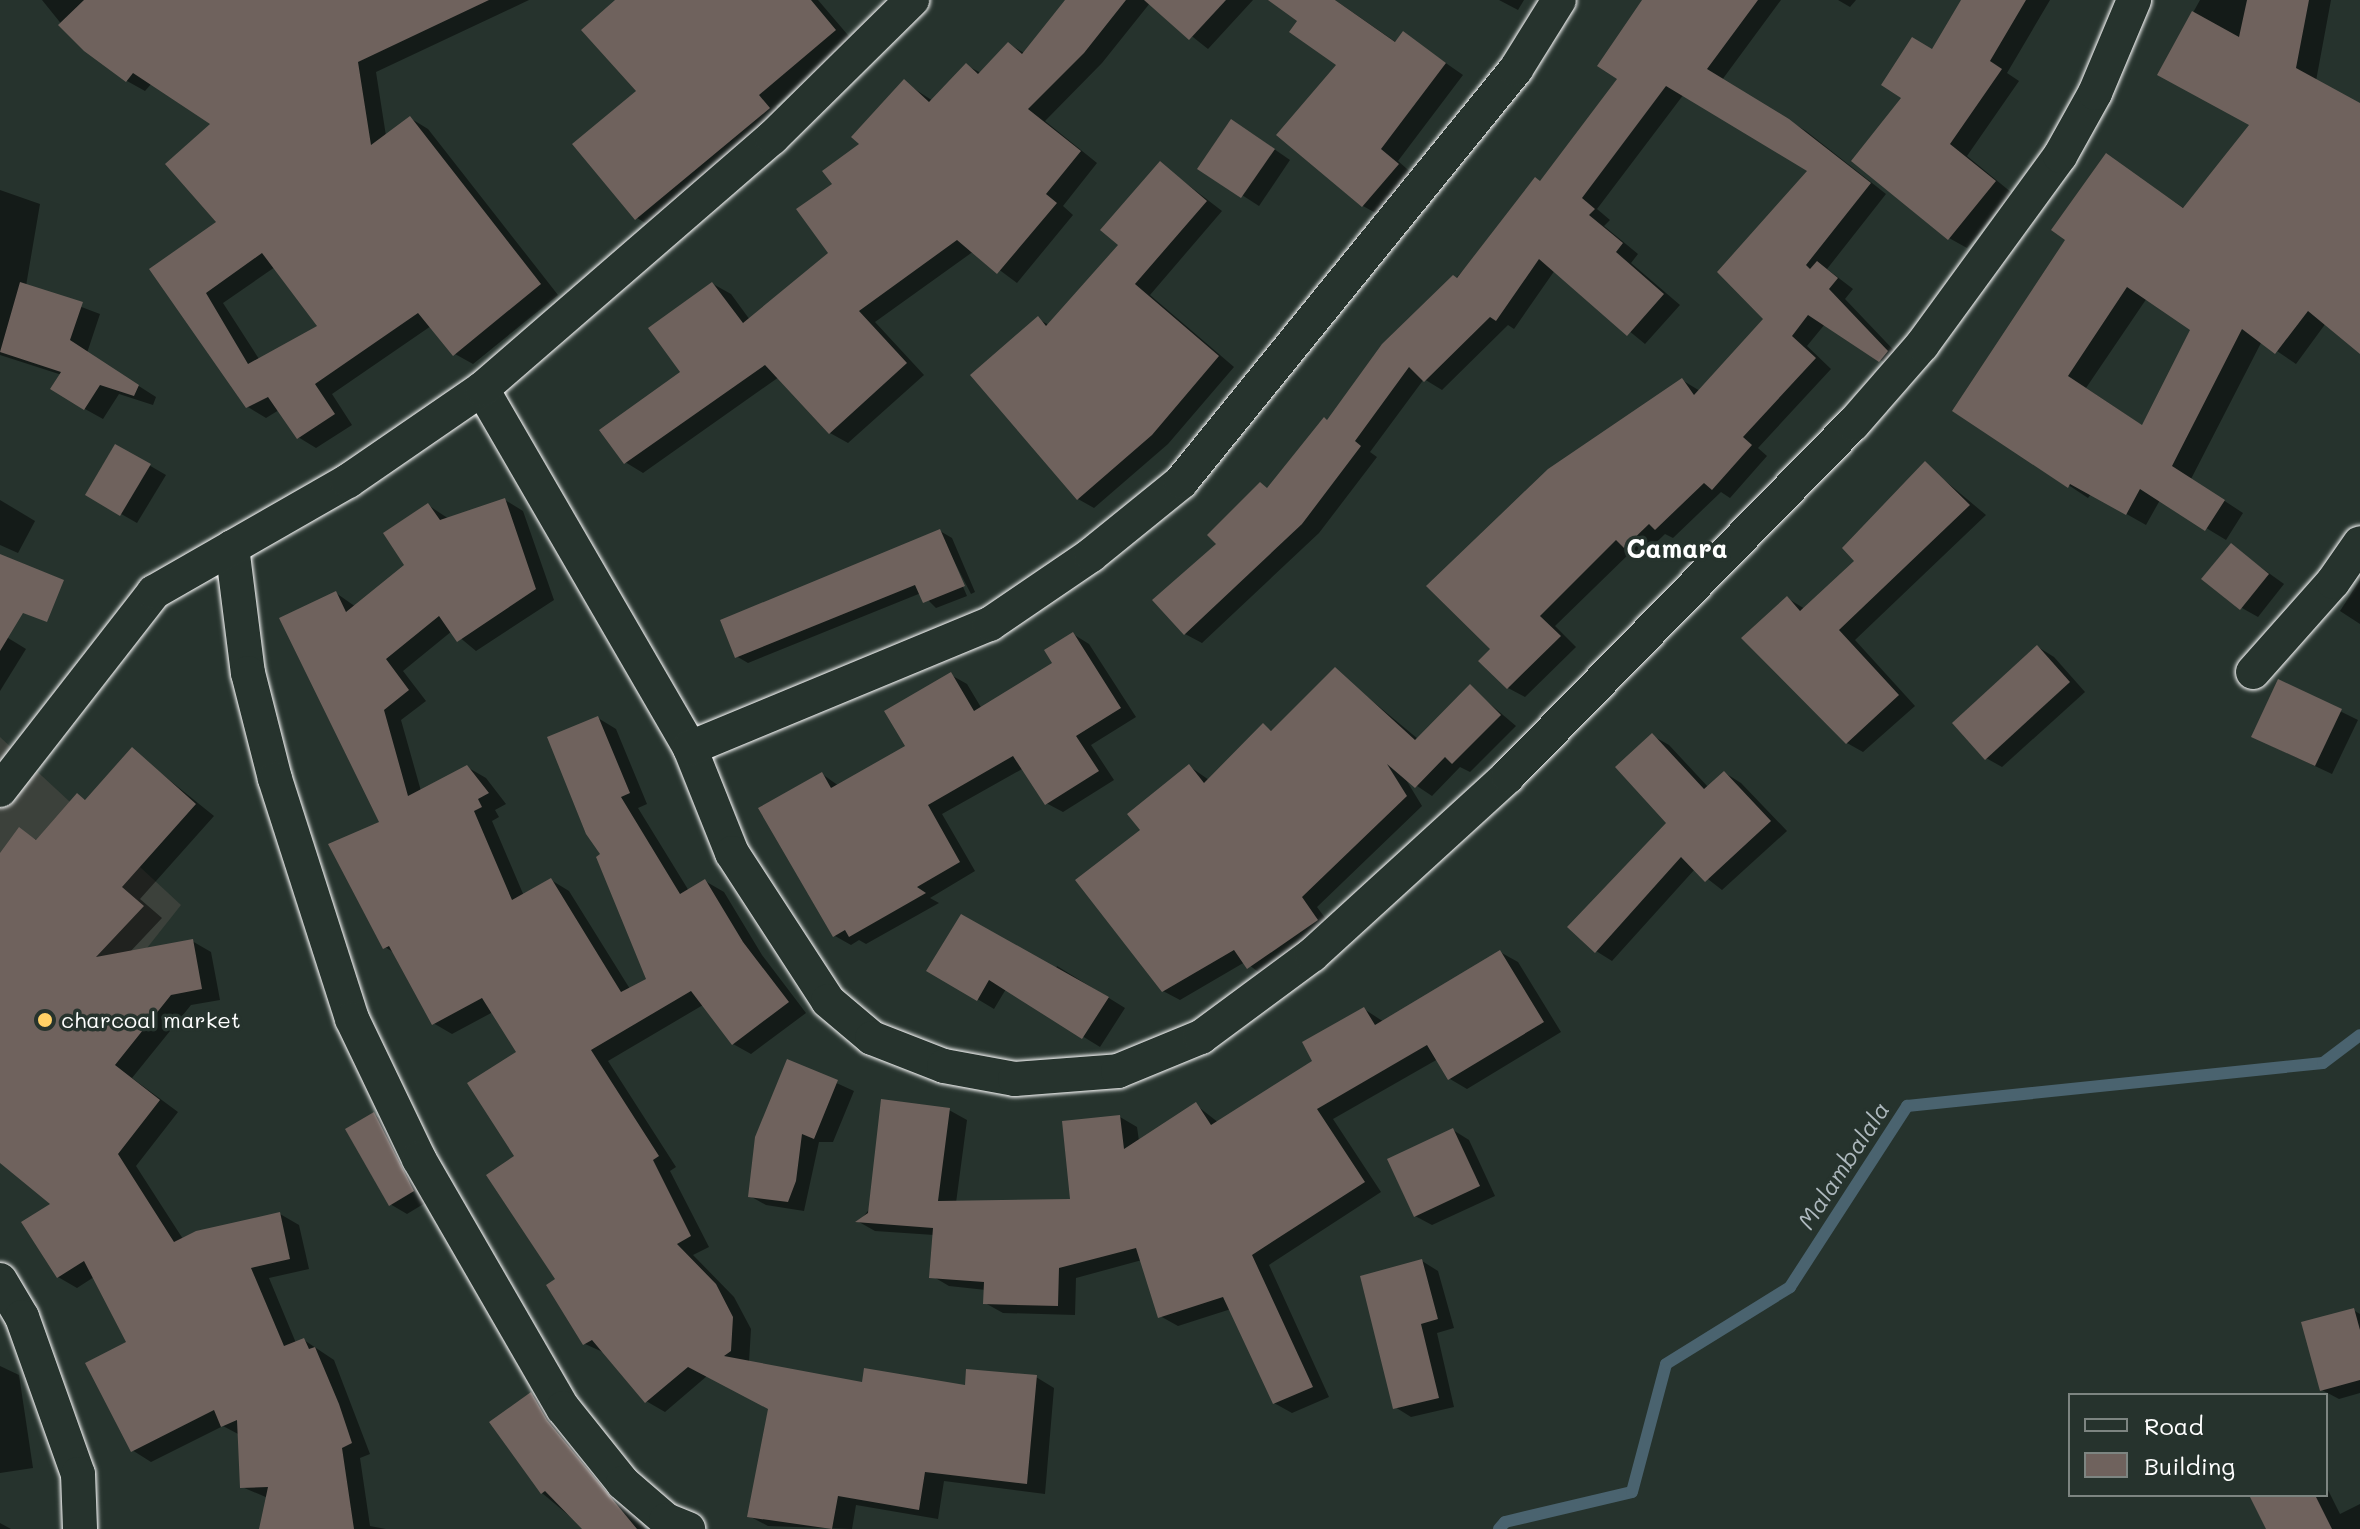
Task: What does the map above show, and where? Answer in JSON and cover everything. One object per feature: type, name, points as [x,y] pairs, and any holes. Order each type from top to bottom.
[{"type":"street","points":[[0,790],[154,592],[348,481],[482,389],[772,138],[912,0]]},
{"type":"street","points":[[690,748],[990,624],[1091,555],[1181,482],[1516,69],[1559,0]]},
{"type":"street","points":[[482,389],[690,748],[732,853],[828,1001],[872,1038],[944,1066],[1015,1079],[1118,1071],[1201,1037],[1312,955],[1418,861],[1853,424],[1922,345],[2060,156],[2095,93],[2134,0]]},
{"type":"street","points":[[2253,672],[2333,582],[2360,543]]},
{"type":"street","points":[[232,547],[252,688],[275,779],[352,1019],[426,1172],[563,1408],[623,1483],[666,1520],[688,1529]]},
{"type":"street","points":[[0,1280],[22,1317],[78,1474],[80,1529]]},
{"type":"shaded area","name":"charcoal market","points":[[0,737],[181,905],[0,1134]]},
{"type":"building","points":[[84,0],[489,0],[358,62],[371,145],[410,116],[541,284],[453,356],[418,313],[315,384],[335,414],[297,439],[268,397],[246,408],[149,269],[216,222],[165,164],[210,124],[133,73],[126,82],[84,51],[58,25]],"holes":[[[262,253],[317,326],[248,364],[206,293]]]},
{"type":"building","points":[[615,0],[811,0],[836,30],[759,95],[770,108],[635,220],[572,144],[636,91],[581,30]]},
{"type":"building","points":[[1065,0],[1126,0],[1084,53],[1028,109],[1081,151],[1046,194],[1057,203],[997,274],[957,240],[859,311],[907,363],[829,434],[765,365],[624,464],[599,430],[680,372],[648,328],[712,282],[743,323],[828,253],[796,209],[832,184],[822,171],[859,144],[851,137],[904,79],[929,102],[966,63],[978,74],[1008,42],[1022,54]]},
{"type":"building","points":[[1144,0],[1226,0],[1189,40]]},
{"type":"building","points":[[1268,0],[1335,0],[1395,42],[1403,31],[1446,63],[1381,149],[1399,164],[1362,207],[1276,135],[1336,65],[1289,32],[1297,21]]},
{"type":"building","points":[[1642,0],[1758,0],[1707,69],[1789,119],[1871,183],[1806,265],[1810,269],[1817,261],[1838,278],[1829,289],[1888,351],[1879,362],[1808,315],[1792,336],[1816,358],[1743,437],[1752,445],[1712,490],[1704,483],[1655,530],[1649,524],[1624,548],[1616,540],[1540,616],[1561,636],[1507,689],[1478,661],[1490,649],[1426,586],[1548,469],[1682,378],[1694,395],[1763,319],[1717,272],[1807,171],[1666,86],[1582,198],[1595,209],[1589,215],[1623,243],[1616,252],[1664,294],[1627,336],[1539,259],[1496,321],[1490,317],[1424,382],[1409,367],[1355,441],[1361,446],[1302,524],[1184,635],[1152,600],[1216,544],[1207,535],[1260,482],[1267,488],[1324,417],[1327,420],[1382,344],[1453,275],[1457,278],[1535,177],[1540,181],[1617,79],[1597,66]]},
{"type":"building","points":[[1961,0],[2026,0],[1990,61],[2002,69],[1950,144],[1996,181],[1948,240],[1851,161],[1901,98],[1881,85],[1912,37],[1932,49]]},
{"type":"building","points":[[2247,0],[2309,0],[2296,68],[2360,103],[2360,354],[2308,311],[2275,354],[2242,329],[2172,466],[2225,500],[2205,531],[2140,489],[2126,515],[2070,484],[2068,488],[1952,411],[2065,240],[2051,230],[2106,153],[2183,208],[2249,125],[2157,75],[2192,11],[2239,37]],"holes":[[[2127,287],[2190,330],[2142,425],[2068,376]]]},
{"type":"building","points":[[1231,119],[1275,149],[1241,198],[1197,169]]},
{"type":"building","points":[[1160,161],[1207,201],[1135,284],[1219,356],[1152,435],[1077,500],[970,375],[1038,316],[1046,326],[1118,245],[1100,230]]},
{"type":"building","points":[[20,282],[83,302],[70,340],[139,385],[134,396],[100,385],[84,410],[50,389],[61,372],[0,352]]},
{"type":"building","points":[[115,444],[151,464],[120,516],[85,495]]},
{"type":"building","points":[[1925,461],[1970,505],[1839,630],[1899,695],[1846,744],[1741,638],[1787,596],[1800,611],[1854,561],[1842,548]]},
{"type":"building","points":[[505,498],[536,589],[457,642],[439,616],[386,659],[409,690],[384,710],[408,796],[467,765],[489,793],[478,799],[482,807],[474,811],[512,900],[551,878],[621,992],[646,979],[596,857],[600,854],[586,834],[547,737],[598,716],[630,793],[621,797],[680,894],[705,879],[743,942],[789,1002],[732,1045],[691,991],[591,1050],[659,1156],[653,1160],[691,1236],[677,1244],[716,1284],[733,1317],[731,1351],[724,1356],[862,1382],[864,1368],[965,1385],[966,1369],[1037,1375],[1027,1484],[925,1472],[919,1510],[838,1496],[832,1529],[747,1517],[768,1409],[688,1367],[645,1403],[592,1340],[583,1345],[546,1285],[555,1279],[486,1175],[514,1156],[467,1083],[516,1052],[482,998],[432,1025],[389,946],[383,949],[328,844],[379,822],[279,618],[336,591],[346,612],[404,565],[383,533],[428,503],[440,520]]},
{"type":"building","points":[[940,529],[965,586],[923,603],[915,585],[735,658],[720,620]]},
{"type":"building","points":[[2231,543],[2269,574],[2240,610],[2201,579]]},
{"type":"building","points":[[0,554],[64,580],[47,622],[23,613],[0,651]]},
{"type":"building","points":[[1073,632],[1121,708],[1076,736],[1099,771],[1045,805],[1013,756],[928,805],[960,862],[917,887],[926,893],[849,937],[845,930],[833,937],[758,808],[822,772],[831,788],[905,746],[884,711],[951,672],[974,711],[1052,663],[1044,650]]},
{"type":"building","points":[[2037,645],[2070,682],[1985,760],[1952,723]]},
{"type":"building","points":[[1335,667],[1415,740],[1470,684],[1501,715],[1452,764],[1445,757],[1415,788],[1387,764],[1407,796],[1302,897],[1318,920],[1247,969],[1234,950],[1162,992],[1075,880],[1140,830],[1127,814],[1189,764],[1204,783],[1263,723],[1271,731]]},
{"type":"building","points":[[2278,679],[2342,709],[2315,766],[2251,737]]},
{"type":"building","points":[[1652,733],[1704,789],[1724,771],[1771,821],[1705,882],[1681,857],[1595,953],[1567,927],[1666,823],[1615,767]]},
{"type":"building","points":[[132,747],[196,804],[122,887],[144,906],[96,957],[193,939],[202,989],[171,995],[115,1065],[160,1100],[118,1154],[174,1242],[196,1231],[280,1212],[290,1259],[251,1268],[284,1346],[304,1338],[309,1349],[315,1347],[339,1404],[352,1443],[342,1448],[354,1529],[259,1529],[268,1487],[240,1488],[237,1420],[221,1427],[214,1410],[131,1452],[85,1363],[126,1342],[84,1261],[57,1278],[21,1222],[50,1204],[0,1163],[0,853],[19,827],[36,840],[77,793],[85,800]]},
{"type":"building","points":[[961,914],[1109,997],[1082,1039],[989,980],[977,1001],[926,971]]},
{"type":"building","points":[[1500,950],[1544,1022],[1448,1080],[1427,1045],[1317,1109],[1365,1182],[1252,1255],[1313,1387],[1273,1404],[1223,1297],[1158,1318],[1136,1248],[1059,1268],[1058,1306],[983,1304],[984,1282],[929,1278],[933,1228],[855,1222],[868,1213],[881,1099],[950,1108],[938,1201],[1070,1199],[1062,1121],[1120,1115],[1124,1149],[1196,1102],[1211,1125],[1312,1061],[1302,1042],[1364,1007],[1375,1025]]},
{"type":"building","points":[[787,1059],[838,1080],[814,1139],[802,1134],[796,1181],[788,1202],[748,1197],[755,1137]]},
{"type":"building","points":[[374,1112],[414,1191],[389,1206],[345,1129]]},
{"type":"building","points":[[1453,1128],[1480,1186],[1414,1217],[1387,1159]]},
{"type":"building","points":[[1422,1259],[1438,1319],[1421,1324],[1439,1398],[1393,1409],[1360,1276]]},
{"type":"building","points":[[2354,1308],[2360,1330],[2360,1380],[2320,1391],[2301,1322]]},
{"type":"building","points":[[531,1392],[547,1420],[637,1529],[582,1529],[545,1491],[541,1494],[489,1422]]},
{"type":"building","points":[[2250,1497],[2316,1497],[2332,1529],[2266,1529]]},
{"type":"waterway","name":"Malambalala","points":[[1499,1529],[1505,1522],[1632,1492],[1666,1364],[1790,1287],[1907,1106],[2323,1063],[2360,1035]]},
{"type":"place","name":"charcoal market","points":[[45,1020]]},
{"type":"district","name":"Camara","points":[[1677,549]]}]
